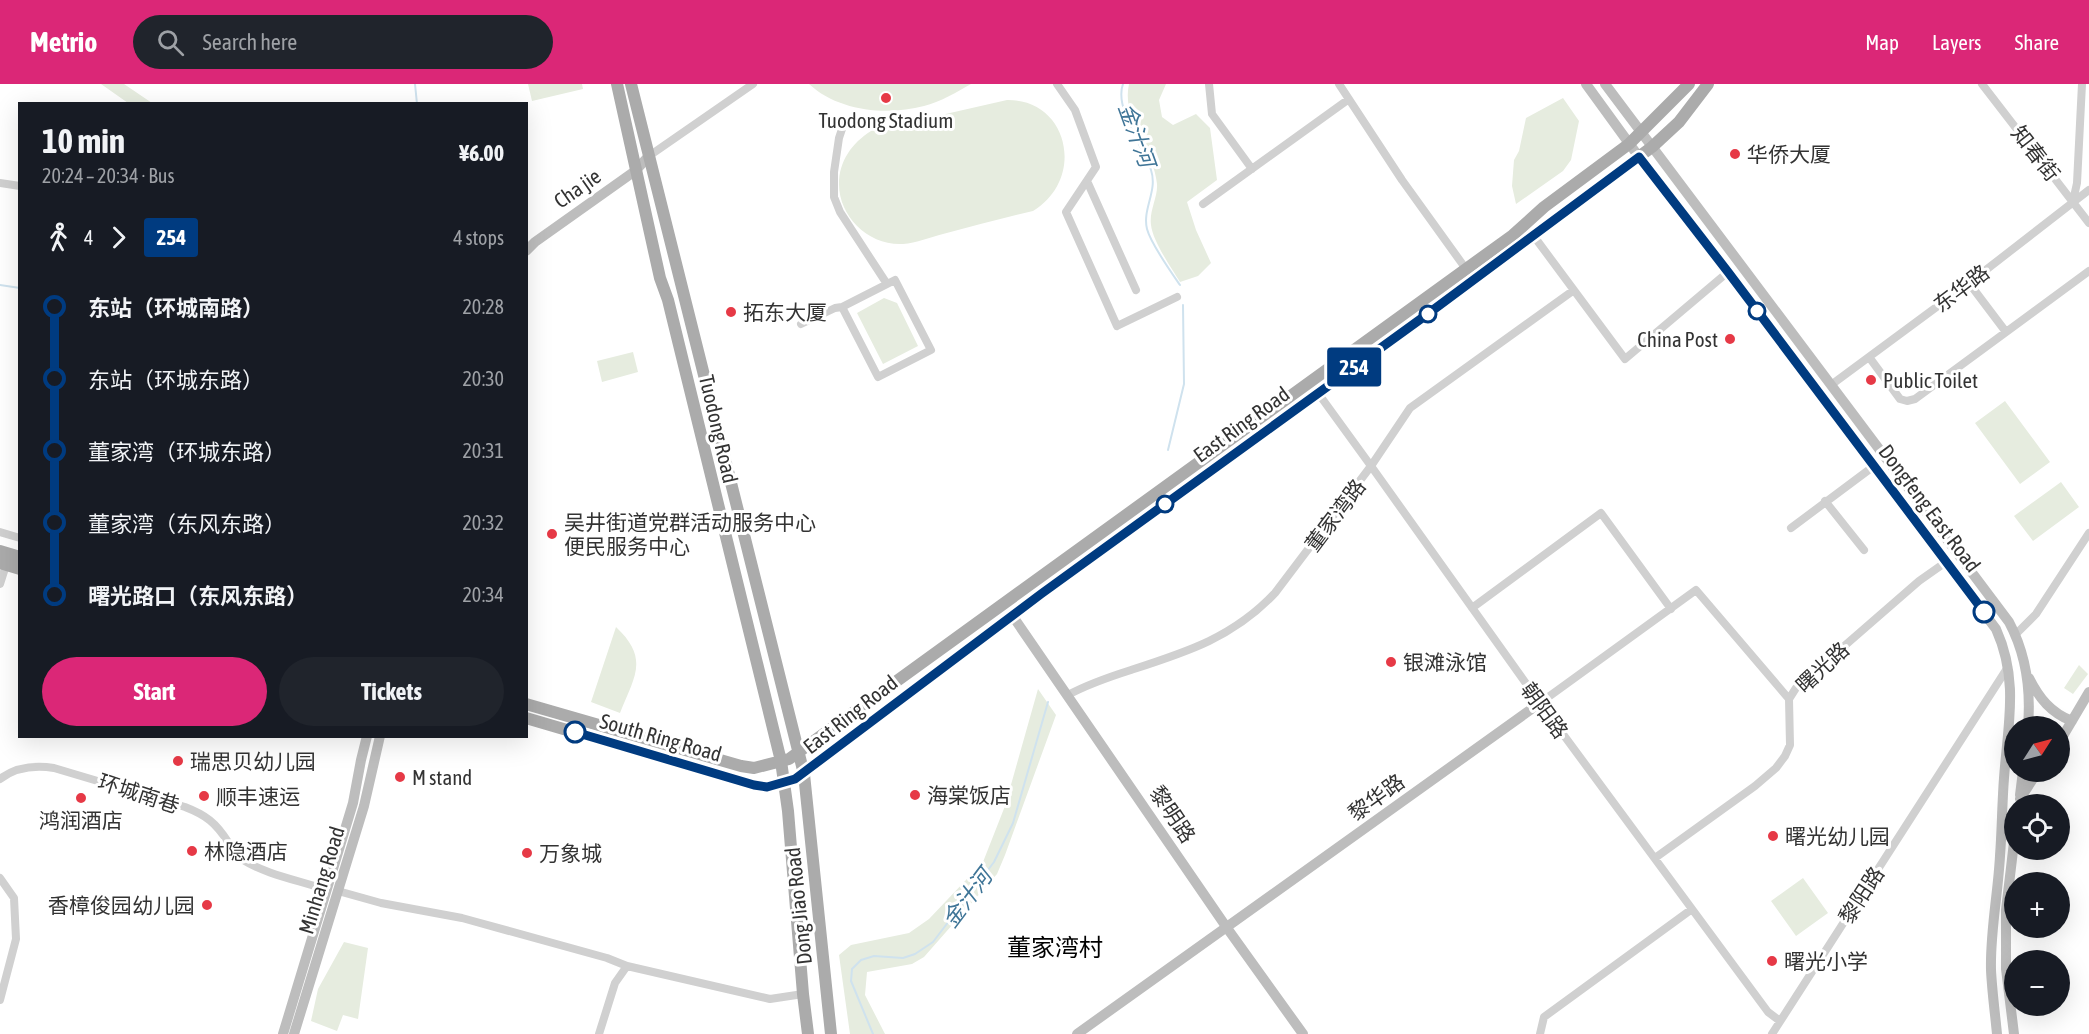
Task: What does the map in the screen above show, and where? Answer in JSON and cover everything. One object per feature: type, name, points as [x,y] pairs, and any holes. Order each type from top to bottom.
[{"type":"main road","name":"Tuodong Road","points":[[617,84],[660,278],[668,300],[785,783]]},
{"type":"main road","name":"Tuodong Road","points":[[631,84],[804,774]]},
{"type":"main road","name":"Dongfeng East Road","points":[[1587,84],[1629,144],[1996,629],[2004,647],[2009,666],[2009,728],[1991,969],[1997,1034]]},
{"type":"main road","name":"Dongfeng East Road","points":[[1605,84],[2016,634],[2027,672],[2028,716]]},
{"type":"main road","name":"East Ring Road","points":[[781,761],[799,753],[1513,235],[1544,207],[1642,133],[1689,84]]},
{"type":"main road","name":"East Ring Road","points":[[785,783],[804,774],[1012,615],[1429,313],[1639,157],[1679,122],[1708,84]]},
{"type":"main road","name":"Cha jie","points":[[528,249],[649,156]]},
{"type":"main road","name":"Cha jie","points":[[528,241],[635,167]]},
{"type":"main road","points":[[0,551],[18,556]]},
{"type":"main road","points":[[3,564],[18,568]]},
{"type":"main road","name":"黎明路","points":[[1012,615],[1227,928],[1303,1034]]},
{"type":"main road","points":[[2027,672],[2034,688],[2048,706],[2058,716],[2072,721]]},
{"type":"main road","points":[[2070,724],[2089,692]]},
{"type":"main road","name":"黎华路","points":[[1077,1034],[1540,704]]},
{"type":"main road","name":"South Ring Road","points":[[528,705],[741,766],[754,768],[781,761]]},
{"type":"main road","name":"South Ring Road","points":[[528,719],[754,785],[767,787],[785,783]]},
{"type":"main road","name":"Minhang Road","points":[[294,1034],[332,890],[366,738]]},
{"type":"main road","name":"Minhang Road","points":[[283,1034],[332,890],[364,806],[380,738]]},
{"type":"main road","name":"Dong Jiao Road","points":[[804,774],[831,1034]]},
{"type":"main road","name":"Dong Jiao Road","points":[[785,783],[808,1034]]},
{"type":"main road","points":[[2012,860],[2007,910],[2006,957],[2014,1034]]},
{"type":"street","name":"Cha jie","points":[[649,156],[753,84]]},
{"type":"street","points":[[1057,84],[1075,110],[1096,167],[1066,212],[1117,326],[1177,297]]},
{"type":"street","points":[[1209,84],[1212,114],[1252,169]]},
{"type":"street","points":[[1339,84],[1402,180],[1466,269]]},
{"type":"street","name":"知春街","points":[[1982,84],[2089,223]]},
{"type":"street","points":[[2073,201],[2077,183],[2082,84]]},
{"type":"street","points":[[1203,204],[1349,99]]},
{"type":"street","points":[[844,123],[839,138],[834,172],[834,196],[840,212],[887,284]]},
{"type":"street","points":[[1086,181],[1136,291]]},
{"type":"street","points":[[0,183],[18,186]]},
{"type":"street","name":"东华路","points":[[1831,385],[1969,283],[2089,190]]},
{"type":"street","points":[[1533,235],[1625,359],[1728,272]]},
{"type":"street","points":[[1869,357],[1900,399],[1907,401],[1915,399],[2089,271]]},
{"type":"street","points":[[801,324],[842,307],[895,280],[931,350],[878,377],[842,307]]},
{"type":"street","points":[[1969,283],[2006,332]]},
{"type":"street","name":"董家湾路","points":[[1068,695],[1086,685],[1184,652],[1239,626],[1275,593],[1371,466],[1410,408],[1574,290]]},
{"type":"street","name":"朝阳路","points":[[1317,393],[1540,704],[1768,1012],[1780,1021]]},
{"type":"street","points":[[1791,528],[1874,466]]},
{"type":"street","points":[[1825,501],[1864,550]]},
{"type":"street","points":[[1472,608],[1601,513],[1671,609]]},
{"type":"street","points":[[0,532],[18,537]]},
{"type":"street","points":[[2016,634],[2036,614],[2089,533]]},
{"type":"street","name":"曙光路","points":[[1655,858],[1755,786],[1776,768],[1790,745],[1789,699],[1796,688],[1919,582],[1946,562]]},
{"type":"street","points":[[0,584],[3,564]]},
{"type":"street","name":"黎华路","points":[[1540,704],[1696,590],[1789,699]]},
{"type":"street","name":"黎阳路","points":[[1772,1034],[2009,666]]},
{"type":"street","name":"环城南巷","points":[[0,779],[16,770],[33,767],[54,768],[203,814],[214,824],[237,855],[268,871],[381,903],[462,918],[607,958],[627,966],[770,999],[803,994]]},
{"type":"street","points":[[0,878],[14,898],[16,939],[0,1000]]},
{"type":"street","points":[[1540,1034],[1544,1017],[1692,909]]},
{"type":"street","points":[[599,1034],[615,983],[627,966]]},
{"type":"shaded area","points":[[101,84],[124,84],[151,102],[127,102]]},
{"type":"shaded area","points":[[528,84],[582,84],[583,89],[532,101]]},
{"type":"shaded area","name":"Tuodong Stadium","points":[[809,84],[971,84],[930,104],[909,109],[879,111],[863,109],[834,100]]},
{"type":"shaded area","points":[[1129,84],[1166,84],[1159,100],[1162,117],[1173,125],[1196,114],[1210,128],[1217,180],[1187,202],[1196,230],[1211,263],[1198,276],[1180,282],[1152,232],[1152,209],[1157,184],[1155,171],[1130,110]]},
{"type":"shaded area","points":[[1563,98],[1579,121],[1571,160],[1563,171],[1516,204],[1512,186],[1514,160],[1519,151],[1526,118]]},
{"type":"shaded area","points":[[1007,100],[1028,103],[1045,112],[1056,126],[1063,143],[1064,162],[1060,180],[1050,197],[1033,211],[903,244],[890,243],[868,235],[850,218],[840,196],[841,168],[848,153],[864,136],[871,131]]},
{"type":"shaded area","points":[[884,298],[897,303],[918,346],[883,364],[857,313]]},
{"type":"shaded area","points":[[633,352],[638,372],[602,382],[597,361]]},
{"type":"shaded area","points":[[2005,401],[2050,462],[2020,484],[1975,423]]},
{"type":"shaded area","points":[[2061,482],[2079,507],[2033,541],[2014,516]]},
{"type":"shaded area","points":[[616,627],[627,638],[636,659],[634,678],[620,713],[591,702]]},
{"type":"shaded area","points":[[2079,665],[2088,674],[2073,694],[2064,688]]},
{"type":"shaded area","points":[[1038,689],[1056,715],[997,874],[924,957],[912,964],[867,972],[865,995],[885,1034],[850,1034],[839,955],[851,945],[909,933],[929,919],[983,862],[1005,806]]},
{"type":"shaded area","points":[[1803,878],[1828,913],[1796,936],[1771,901]]},
{"type":"shaded area","points":[[344,942],[368,948],[358,1019],[343,1015],[337,1031],[311,1021],[318,989]]},
{"type":"waterway","name":"金汁河","points":[[415,84],[417,102]]},
{"type":"waterway","name":"金汁河","points":[[1123,84],[1122,104],[1153,178],[1146,214],[1147,229],[1157,250],[1180,285]]},
{"type":"waterway","name":"金汁河","points":[[0,285],[18,288]]},
{"type":"waterway","name":"金汁河","points":[[1168,450],[1184,384],[1183,305]]},
{"type":"waterway","name":"金汁河","points":[[873,1034],[851,981],[852,969],[861,960],[874,956],[903,958],[915,954],[933,942],[994,862],[1013,823],[1048,702]]},
{"type":"bus line","name":"254","points":[[575,732],[754,785],[767,787],[795,779],[1041,594],[1429,313],[1639,157],[1984,612]]},
{"type":"place","name":"Tuodong Stadium","points":[[886,98]]},
{"type":"place","name":"华侨大厦","points":[[1735,154]]},
{"type":"place","name":"拓东大厦","points":[[731,312]]},
{"type":"place","name":"China Post","points":[[1730,339]]},
{"type":"place","name":"Public Toilet","points":[[1871,380]]},
{"type":"place","name":"吴井街道党群活动服务中心 便民服务中心","points":[[552,534]]},
{"type":"place","name":"银滩泳馆","points":[[1391,662]]},
{"type":"place","name":"瑞思贝幼儿园","points":[[178,761]]},
{"type":"place","name":"M stand","points":[[400,777]]},
{"type":"place","name":"海棠饭店","points":[[915,795]]},
{"type":"place","name":"顺丰速运","points":[[204,796]]},
{"type":"place","name":"鸿润酒店","points":[[81,798]]},
{"type":"place","name":"曙光幼儿园","points":[[1773,836]]},
{"type":"place","name":"林隐酒店","points":[[192,851]]},
{"type":"place","name":"万象城","points":[[527,853]]},
{"type":"place","name":"香樟俊园幼儿园","points":[[207,905]]},
{"type":"place","name":"曙光小学","points":[[1772,961]]},
{"type":"district","name":"董家湾村","points":[[1055,947]]}]
